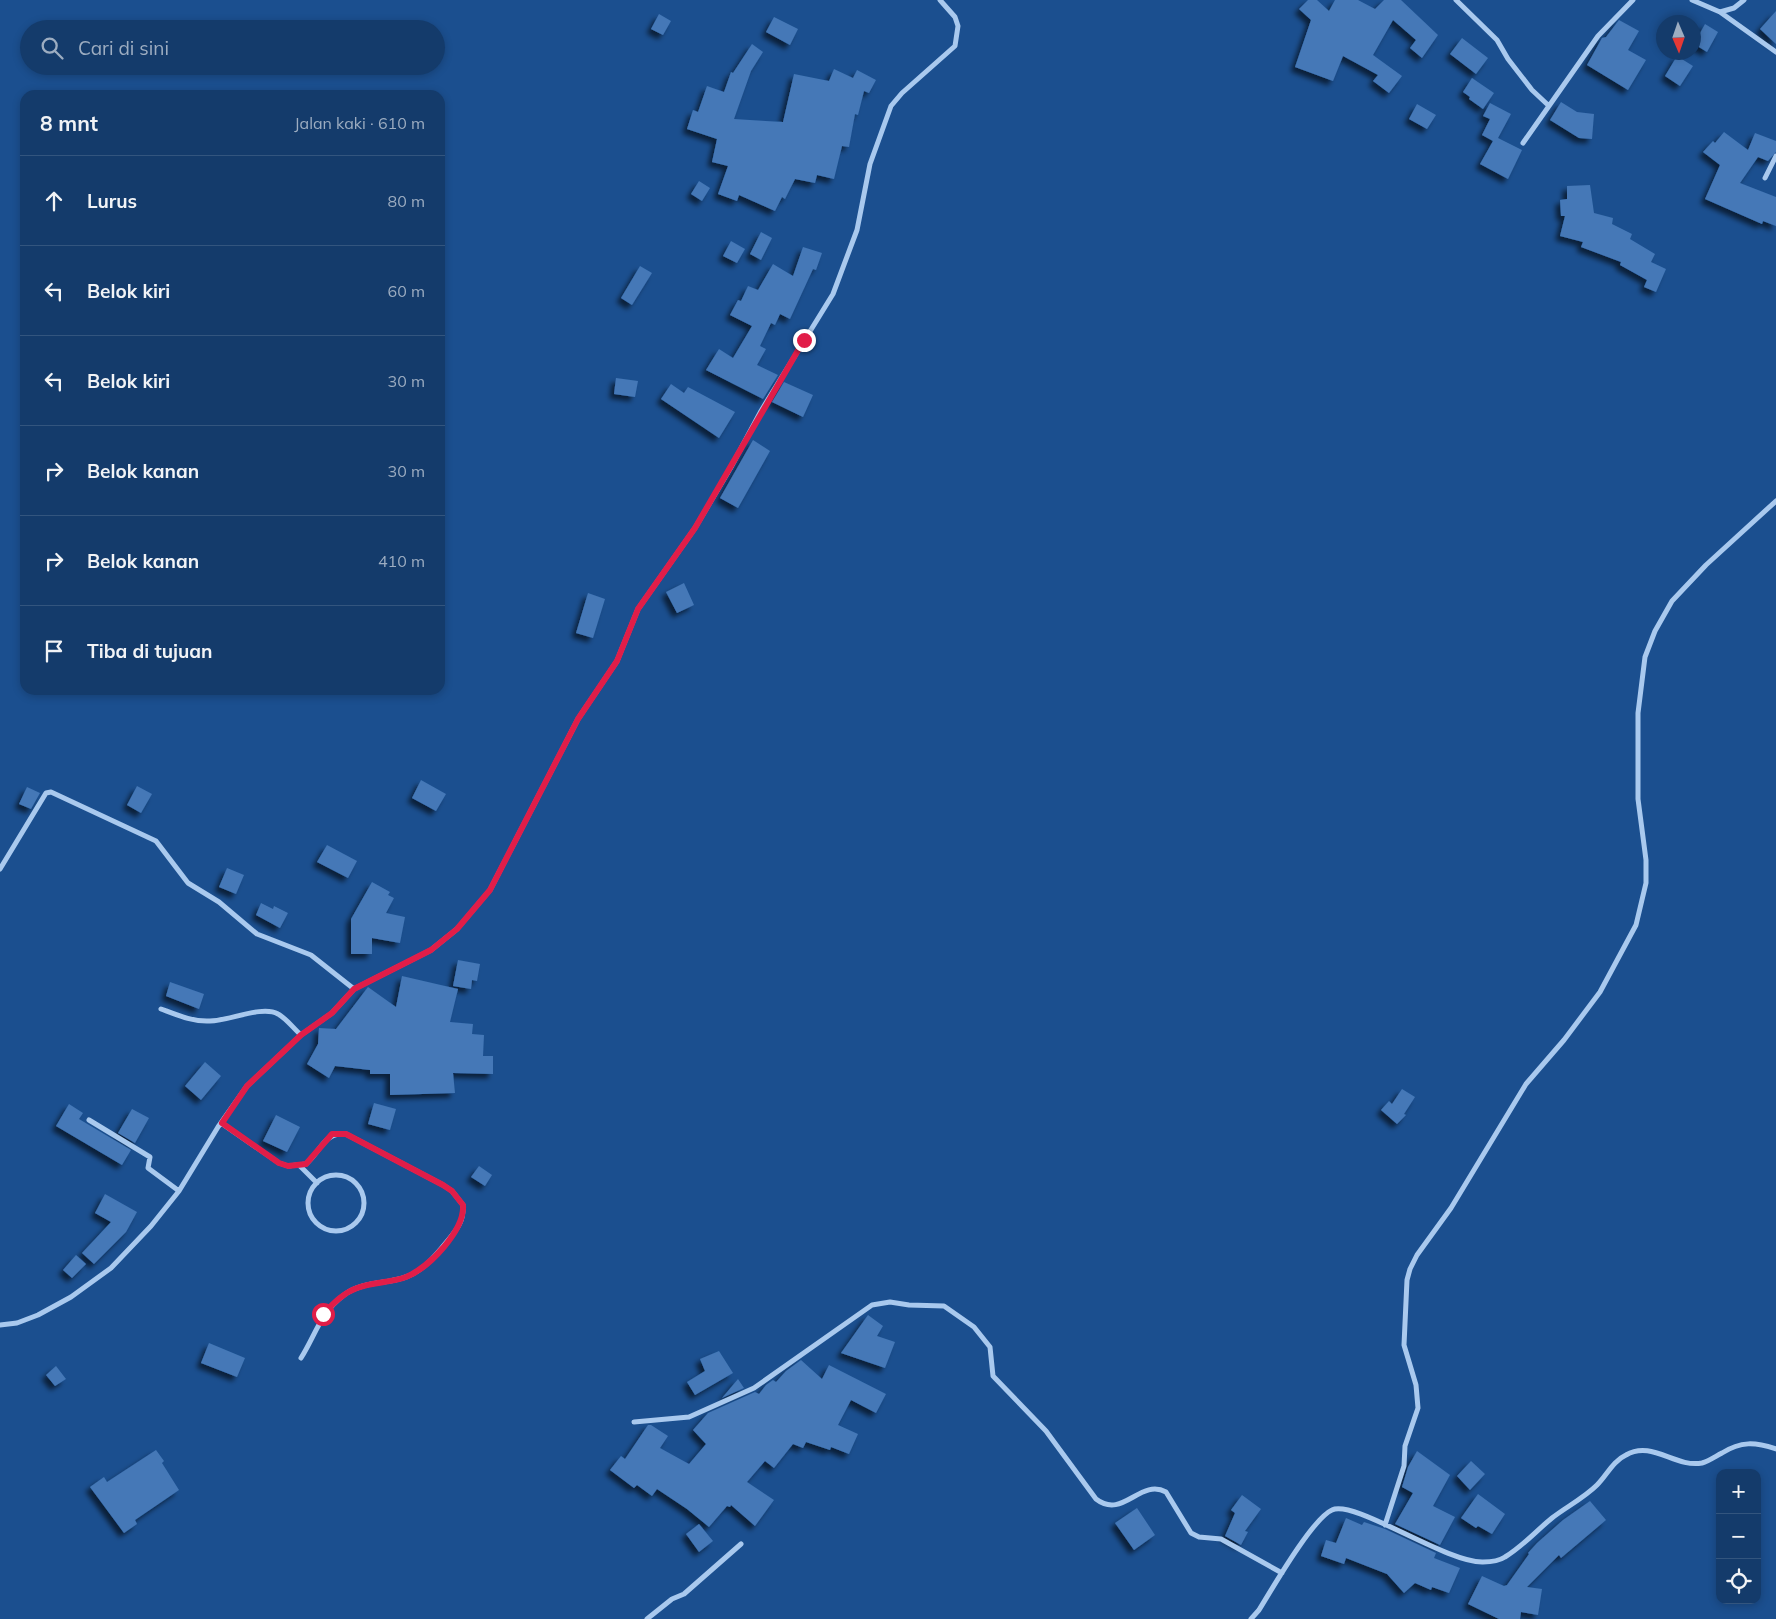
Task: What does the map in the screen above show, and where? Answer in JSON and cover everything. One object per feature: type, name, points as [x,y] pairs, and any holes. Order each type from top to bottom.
[{"type":"street","points":[[0,1325],[17,1323],[38,1315],[71,1297],[111,1268],[151,1226],[179,1191],[247,1086],[301,1035],[332,1013],[354,989],[431,950],[457,929],[490,890],[578,719],[617,661],[638,609],[700,520],[731,468],[761,410],[833,294],[858,230],[870,164],[891,106],[902,93],[955,46],[958,26],[955,17],[940,0]]},
{"type":"street","points":[[1456,0],[1488,30],[1532,90],[1548,105]]},
{"type":"street","points":[[1523,143],[1598,36],[1633,0]]},
{"type":"street","points":[[1692,0],[1720,12],[1776,52]]},
{"type":"street","points":[[1720,12],[1734,8],[1744,0]]},
{"type":"street","points":[[1765,178],[1776,156]]},
{"type":"street","points":[[1385,1525],[1404,1466],[1405,1446],[1418,1408],[1416,1385],[1404,1345],[1410,1269],[1417,1255],[1451,1208],[1526,1084],[1564,1040],[1600,992],[1636,925],[1646,883],[1646,860],[1638,799],[1638,713],[1645,657],[1655,631],[1672,601],[1706,565],[1776,501]]},
{"type":"street","points":[[0,869],[46,793],[51,792],[159,843],[192,886],[219,902],[257,934],[311,955],[354,989]]},
{"type":"street","points":[[161,1010],[185,1018],[208,1021],[260,1011],[271,1012],[279,1014],[301,1035]]},
{"type":"street","points":[[89,1120],[150,1158],[148,1168],[179,1191]]},
{"type":"street","points":[[222,1123],[279,1163],[288,1166],[300,1166],[312,1158],[332,1134],[346,1134],[443,1185],[459,1199],[463,1210],[461,1223],[421,1270],[403,1278],[367,1284],[344,1295],[323,1314],[301,1358]]},
{"type":"street","points":[[300,1166],[317,1183]]},
{"type":"street","points":[[339,1175],[354,1181],[359,1187],[364,1202],[364,1210],[355,1224],[341,1231],[333,1231],[325,1230],[312,1219],[307,1204],[312,1189],[317,1183],[323,1178],[339,1175]]},
{"type":"street","points":[[634,1422],[690,1416],[754,1388],[872,1305],[890,1302],[909,1306],[944,1306],[974,1327],[986,1340],[990,1347],[993,1376],[1046,1431],[1096,1499],[1106,1505],[1113,1506],[1145,1491],[1160,1489],[1166,1492],[1191,1533],[1221,1539],[1282,1573]]},
{"type":"street","points":[[1251,1619],[1260,1610],[1298,1548],[1330,1510],[1338,1507],[1347,1509],[1465,1560],[1495,1562],[1508,1555],[1538,1529],[1596,1486],[1617,1461],[1633,1451],[1652,1451],[1692,1464],[1708,1461],[1740,1444],[1751,1443],[1776,1449]]},
{"type":"street","points":[[647,1619],[672,1599],[684,1594],[741,1544]]},
{"type":"building","points":[[1308,0],[1317,0],[1329,11],[1335,0],[1358,0],[1375,9],[1384,0],[1401,0],[1438,35],[1422,58],[1410,48],[1416,40],[1393,20],[1373,55],[1402,76],[1389,93],[1373,81],[1378,75],[1343,56],[1333,81],[1295,67],[1311,20],[1299,9]]},
{"type":"building","points":[[1776,11],[1776,44],[1760,29]]},
{"type":"building","points":[[659,14],[671,21],[663,35],[651,29]]},
{"type":"building","points":[[774,17],[798,29],[790,45],[766,32]]},
{"type":"building","points":[[1619,20],[1639,31],[1628,50],[1646,60],[1628,90],[1587,65],[1602,38],[1606,37]]},
{"type":"building","points":[[1705,24],[1718,32],[1707,52],[1701,48],[1701,31]]},
{"type":"building","points":[[1462,38],[1488,58],[1476,74],[1450,54]]},
{"type":"building","points":[[752,44],[763,52],[751,71],[734,119],[783,122],[794,74],[829,81],[834,69],[853,78],[857,70],[876,80],[869,93],[864,91],[858,115],[855,114],[849,147],[842,146],[834,179],[817,175],[815,183],[795,179],[785,199],[782,197],[775,211],[739,195],[737,201],[718,194],[728,166],[712,162],[717,139],[687,129],[693,110],[698,112],[707,86],[724,92],[731,72],[733,73]]},
{"type":"building","points":[[1675,60],[1683,60],[1693,66],[1680,86],[1665,76]]},
{"type":"building","points":[[1472,78],[1494,93],[1483,109],[1463,92]]},
{"type":"building","points":[[1561,102],[1577,112],[1594,114],[1592,139],[1579,138],[1550,120]]},
{"type":"building","points":[[1490,103],[1511,114],[1498,138],[1522,150],[1508,179],[1480,164],[1493,141],[1482,135],[1490,119],[1483,116]]},
{"type":"building","points":[[1417,104],[1436,115],[1427,129],[1409,119]]},
{"type":"building","points":[[1724,132],[1748,150],[1755,133],[1776,141],[1776,152],[1768,161],[1758,157],[1740,183],[1776,197],[1776,226],[1763,221],[1762,224],[1705,199],[1720,165],[1703,152],[1713,141],[1715,143]]},
{"type":"building","points":[[699,181],[710,188],[702,201],[691,194]]},
{"type":"building","points":[[1590,185],[1594,213],[1613,218],[1612,224],[1632,234],[1630,239],[1655,254],[1651,262],[1666,269],[1656,292],[1644,287],[1647,280],[1620,265],[1621,262],[1581,247],[1583,242],[1560,236],[1565,216],[1561,216],[1560,200],[1567,199],[1567,186]]},
{"type":"building","points":[[761,232],[772,238],[761,260],[750,254]]},
{"type":"building","points":[[731,241],[745,249],[737,263],[723,256]]},
{"type":"building","points":[[803,247],[822,253],[816,270],[813,269],[790,319],[780,314],[775,325],[771,323],[760,346],[766,349],[757,365],[778,375],[763,399],[706,370],[719,349],[733,358],[752,326],[730,315],[738,300],[741,301],[748,286],[758,290],[773,264],[793,276]]},
{"type":"building","points":[[640,266],[652,273],[632,305],[621,298]]},
{"type":"building","points":[[616,378],[638,381],[635,397],[614,394]]},
{"type":"building","points":[[784,382],[813,395],[803,417],[772,402]]},
{"type":"building","points":[[671,384],[684,393],[688,387],[735,412],[719,438],[661,399]]},
{"type":"building","points":[[753,440],[770,451],[738,508],[720,498]]},
{"type":"building","points":[[684,583],[694,605],[677,613],[666,592]]},
{"type":"building","points":[[588,593],[605,599],[593,638],[576,633]]},
{"type":"building","points":[[421,780],[446,794],[436,811],[412,798]]},
{"type":"building","points":[[137,786],[152,794],[141,813],[127,805]]},
{"type":"building","points":[[27,787],[40,793],[31,809],[19,804]]},
{"type":"building","points":[[327,845],[357,861],[348,878],[317,862]]},
{"type":"building","points":[[227,868],[244,875],[236,894],[219,887]]},
{"type":"building","points":[[372,882],[390,892],[388,895],[394,898],[386,913],[405,917],[400,943],[372,938],[372,954],[351,954],[351,919]]},
{"type":"building","points":[[261,903],[273,909],[274,906],[288,913],[280,928],[256,915]]},
{"type":"building","points":[[458,960],[480,964],[477,981],[472,980],[471,989],[453,986]]},
{"type":"building","points":[[402,976],[458,989],[450,1022],[473,1024],[472,1034],[484,1035],[483,1056],[493,1056],[493,1074],[453,1073],[455,1093],[390,1095],[390,1074],[370,1074],[370,1070],[335,1066],[329,1078],[307,1064],[318,1044],[319,1028],[336,1029],[368,987],[396,1007]]},
{"type":"building","points":[[170,982],[204,994],[199,1009],[166,996]]},
{"type":"building","points":[[205,1062],[221,1076],[201,1100],[185,1086]]},
{"type":"building","points":[[1402,1089],[1415,1097],[1404,1114],[1406,1115],[1397,1124],[1381,1110],[1389,1101],[1392,1104]]},
{"type":"building","points":[[374,1103],[396,1109],[390,1130],[368,1124]]},
{"type":"building","points":[[69,1104],[83,1113],[79,1119],[131,1150],[122,1165],[56,1126]]},
{"type":"building","points":[[132,1109],[149,1118],[135,1143],[118,1133]]},
{"type":"building","points":[[276,1115],[300,1127],[287,1152],[263,1141]]},
{"type":"building","points":[[479,1166],[492,1175],[485,1186],[471,1177]]},
{"type":"building","points":[[105,1194],[137,1212],[126,1232],[94,1264],[82,1253],[111,1222],[95,1213]]},
{"type":"building","points":[[76,1255],[86,1264],[72,1278],[63,1270]]},
{"type":"building","points":[[868,1315],[883,1326],[877,1336],[895,1342],[885,1368],[841,1353]]},
{"type":"building","points":[[209,1343],[245,1358],[237,1377],[201,1363]]},
{"type":"building","points":[[719,1351],[733,1373],[695,1395],[687,1382],[705,1371],[700,1359]]},
{"type":"building","points":[[801,1360],[822,1379],[829,1365],[886,1394],[876,1413],[851,1400],[838,1425],[858,1434],[849,1454],[831,1447],[830,1450],[806,1442],[803,1448],[793,1444],[774,1468],[765,1461],[747,1482],[774,1500],[755,1526],[731,1505],[730,1507],[727,1506],[709,1527],[687,1509],[657,1489],[652,1496],[637,1485],[634,1488],[610,1470],[621,1456],[625,1459],[648,1425],[668,1436],[660,1448],[689,1464],[706,1444],[693,1430],[708,1413],[755,1392],[759,1394],[766,1385],[773,1380],[776,1382],[786,1371]]},
{"type":"building","points":[[56,1366],[66,1379],[55,1386],[46,1375]]},
{"type":"building","points":[[738,1379],[744,1388],[722,1398]]},
{"type":"building","points":[[156,1450],[179,1490],[135,1520],[137,1524],[124,1533],[90,1487],[104,1477],[107,1482]]},
{"type":"building","points":[[1417,1451],[1450,1475],[1433,1506],[1455,1517],[1440,1545],[1395,1524],[1413,1493],[1402,1487],[1408,1467]]},
{"type":"building","points":[[1471,1461],[1485,1474],[1470,1490],[1457,1476]]},
{"type":"building","points":[[1478,1494],[1505,1514],[1492,1534],[1478,1526],[1476,1528],[1461,1518]]},
{"type":"building","points":[[1242,1495],[1261,1509],[1245,1531],[1248,1532],[1241,1545],[1225,1536],[1235,1513],[1231,1510]]},
{"type":"building","points":[[1590,1501],[1606,1520],[1561,1558],[1559,1555],[1527,1587],[1542,1589],[1538,1615],[1521,1612],[1520,1619],[1499,1619],[1468,1604],[1482,1576],[1504,1586],[1507,1585],[1528,1553],[1537,1543],[1563,1520]]},
{"type":"building","points":[[1137,1508],[1155,1535],[1134,1550],[1115,1523]]},
{"type":"building","points":[[1346,1518],[1362,1525],[1364,1522],[1385,1529],[1436,1553],[1434,1558],[1460,1568],[1449,1593],[1432,1587],[1431,1590],[1415,1583],[1404,1593],[1387,1574],[1346,1558],[1344,1564],[1321,1556],[1326,1540],[1336,1543]]},
{"type":"building","points":[[699,1524],[713,1541],[699,1552],[686,1534]]},
{"type":"route","points":[[323,1314],[344,1295],[355,1288],[403,1278],[421,1270],[437,1254],[461,1223],[463,1205],[452,1191],[433,1178],[358,1138],[346,1134],[332,1134],[306,1164],[288,1166],[279,1163],[222,1123],[247,1086],[301,1035],[332,1013],[354,989],[431,950],[457,929],[490,890],[547,783],[578,719],[617,661],[638,609],[695,528],[731,468],[761,410],[804,340]]}]
